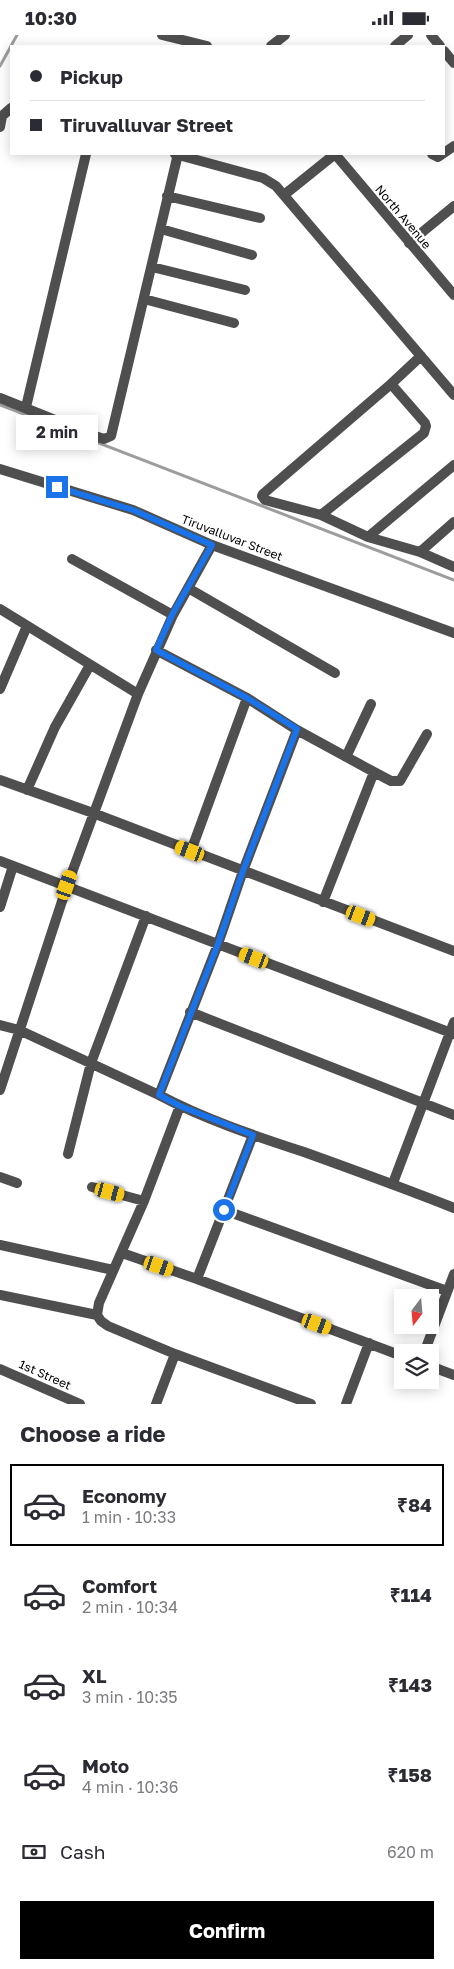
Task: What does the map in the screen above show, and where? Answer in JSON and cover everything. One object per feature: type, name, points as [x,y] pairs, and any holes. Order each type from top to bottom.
[{"type":"street","points":[[162,35],[203,45]]},
{"type":"street","points":[[272,45],[286,35]]},
{"type":"street","points":[[396,45],[408,35]]},
{"type":"street","points":[[431,35],[439,45]]},
{"type":"street","points":[[445,52],[454,63]]},
{"type":"street","points":[[0,127],[2,116],[10,109]]},
{"type":"street","points":[[26,407],[86,155]]},
{"type":"street","points":[[0,398],[26,407],[95,437],[104,439],[111,436],[177,155]]},
{"type":"street","points":[[181,155],[270,181],[454,395]]},
{"type":"street","points":[[284,195],[334,155]]},
{"type":"street","name":"North Avenue","points":[[336,155],[454,295]]},
{"type":"street","points":[[167,196],[260,218]]},
{"type":"street","points":[[409,243],[454,205]]},
{"type":"street","points":[[160,229],[252,255]]},
{"type":"street","points":[[152,267],[245,290]]},
{"type":"street","points":[[144,299],[234,323]]},
{"type":"street","points":[[421,356],[391,384],[263,493],[262,496],[265,500],[321,515],[368,537],[420,552],[454,567]]},
{"type":"street","points":[[321,515],[424,433],[425,423],[391,384]]},
{"type":"street","points":[[368,537],[454,465]]},
{"type":"street","name":"Tiruvalluvar Street","points":[[0,469],[133,510],[212,545],[454,633]]},
{"type":"street","points":[[420,552],[454,522]]},
{"type":"street","points":[[0,1090],[67,885],[138,694],[172,615],[212,545]]},
{"type":"street","points":[[72,559],[172,615]]},
{"type":"street","points":[[188,588],[335,673]]},
{"type":"street","points":[[0,609],[138,694]]},
{"type":"street","points":[[0,689],[27,626]]},
{"type":"street","points":[[156,650],[247,698],[297,729],[391,781],[400,781],[427,734]]},
{"type":"street","points":[[27,790],[55,727],[90,665]]},
{"type":"street","points":[[190,851],[247,698]]},
{"type":"street","points":[[346,757],[371,704]]},
{"type":"street","points":[[159,1095],[218,944],[243,871],[297,729]]},
{"type":"street","points":[[323,902],[374,772]]},
{"type":"street","points":[[0,780],[93,813],[454,951]]},
{"type":"street","points":[[0,861],[67,885],[452,1034]]},
{"type":"street","points":[[0,907],[13,866]]},
{"type":"street","points":[[68,1154],[91,1063],[146,916]]},
{"type":"street","points":[[190,1013],[454,1115]]},
{"type":"street","points":[[393,1183],[423,1103],[452,1034],[454,1022]]},
{"type":"street","points":[[0,1025],[19,1030],[180,1106],[253,1135],[393,1183],[454,1208]]},
{"type":"street","points":[[180,1106],[144,1201],[99,1303],[97,1315],[101,1321],[108,1325],[175,1354],[311,1404]]},
{"type":"street","points":[[197,1279],[253,1135]]},
{"type":"street","points":[[0,1177],[17,1183]]},
{"type":"street","points":[[92,1187],[144,1201]]},
{"type":"street","points":[[224,1210],[447,1291]]},
{"type":"street","points":[[0,1245],[113,1270]]},
{"type":"street","points":[[122,1253],[394,1353]]},
{"type":"street","points":[[427,1344],[454,1274]]},
{"type":"street","points":[[0,1295],[97,1315]]},
{"type":"street","points":[[346,1404],[368,1343]]},
{"type":"street","points":[[156,1404],[175,1354]]},
{"type":"street","name":"1st Street","points":[[0,1369],[80,1404]]},
{"type":"street","points":[[439,1369],[454,1375]]},
{"type":"waterway","points":[[12,45],[17,35]]},
{"type":"waterway","points":[[0,66],[10,48]]},
{"type":"waterway","points":[[0,405],[454,580]]},
{"type":"route","points":[[57,487],[133,510],[212,545],[172,615],[156,650],[247,698],[297,729],[243,871],[218,944],[159,1095],[180,1106],[253,1135],[224,1210]]}]
